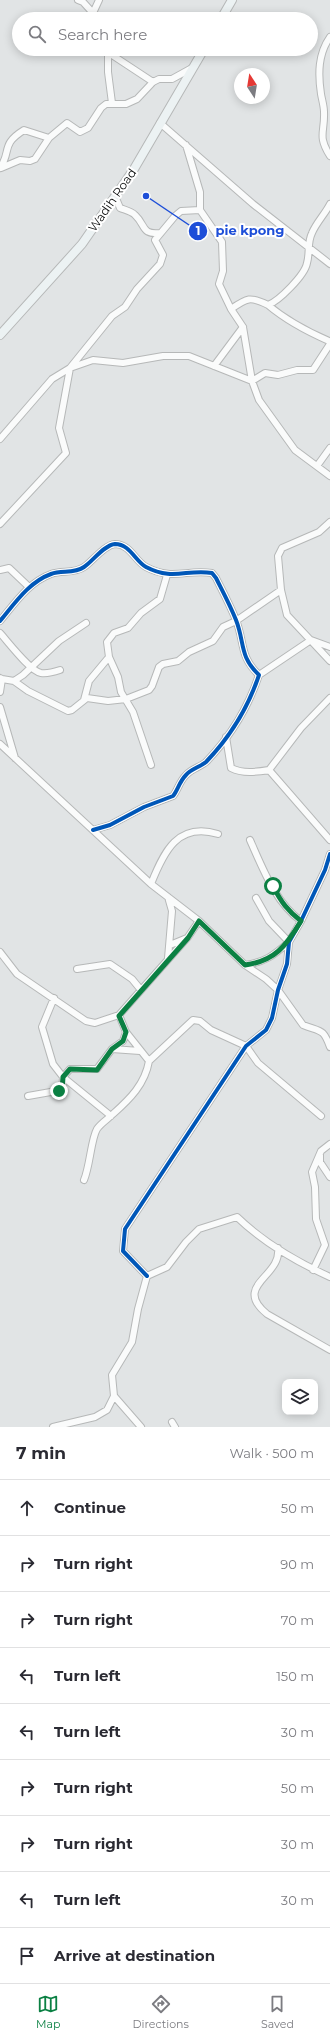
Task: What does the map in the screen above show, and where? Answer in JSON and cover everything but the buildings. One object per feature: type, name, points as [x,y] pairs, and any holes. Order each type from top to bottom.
[{"type":"street","points":[[78,0],[83,2],[92,12]]},
{"type":"street","points":[[93,12],[99,0]]},
{"type":"street","points":[[225,12],[232,0]]},
{"type":"street","points":[[330,37],[321,55],[319,73],[325,113],[322,130],[323,144],[330,156]]},
{"type":"street","points":[[108,56],[108,72],[112,103]]},
{"type":"street","points":[[115,56],[153,82]]},
{"type":"street","name":"Wadih Road","points":[[0,335],[82,244],[134,169],[200,56]]},
{"type":"street","points":[[1,168],[20,160],[30,161],[35,159],[49,138],[67,123],[80,132],[88,128],[101,108],[112,103],[126,104],[137,99],[153,82],[164,78],[172,79],[193,68]]},
{"type":"street","points":[[160,123],[253,204],[330,264]]},
{"type":"street","points":[[1,168],[6,149],[12,138],[24,130],[49,138]]},
{"type":"street","points":[[186,145],[200,192],[200,210],[222,242],[223,271],[219,284],[231,309],[243,327],[252,381],[259,400],[295,450],[330,476]]},
{"type":"street","points":[[115,196],[120,208],[136,216],[144,230],[151,234],[160,233]]},
{"type":"street","points":[[268,305],[276,302],[306,268],[308,262],[308,246],[312,232],[330,204]]},
{"type":"street","points":[[0,524],[66,454],[59,428],[70,368],[112,316],[125,307],[137,289],[160,264],[163,255],[155,240],[160,233],[181,211],[200,210]]},
{"type":"street","points":[[231,309],[247,298],[256,299],[268,305],[293,323],[329,341],[330,344],[313,370],[296,370],[278,374],[265,373],[252,381]]},
{"type":"street","points":[[214,366],[243,327]]},
{"type":"street","points":[[0,439],[52,379],[70,368],[93,360],[124,363],[181,355],[202,360],[252,381]]},
{"type":"street","points":[[317,466],[330,448]]},
{"type":"street","points":[[330,522],[319,532],[282,548],[278,556],[281,590],[287,615],[330,661]]},
{"type":"street","points":[[0,621],[29,587],[52,574],[74,572],[83,568],[110,546],[116,544],[125,547],[145,567],[167,575],[212,573],[216,578],[236,621],[249,666],[259,675]]},
{"type":"street","points":[[0,570],[9,568],[29,587]]},
{"type":"street","points":[[150,765],[134,712],[126,699],[109,657],[107,642],[114,633],[128,628],[141,613],[160,599],[167,575]]},
{"type":"street","points":[[0,692],[1,679],[14,681],[28,691],[68,711],[72,710],[84,700],[92,697],[108,701],[126,699],[148,690],[152,686],[159,667],[163,664],[178,661],[189,652],[213,641],[223,627],[236,621],[281,590]]},
{"type":"street","points":[[14,681],[32,667],[59,641],[86,623]]},
{"type":"street","points":[[0,633],[32,667],[40,673],[49,673],[60,670]]},
{"type":"street","points":[[311,640],[330,647]]},
{"type":"street","points":[[93,830],[110,825],[144,806],[173,796],[180,782],[187,774],[205,763],[237,724],[252,696],[259,675],[311,640]]},
{"type":"street","points":[[84,700],[89,681],[109,657]]},
{"type":"street","points":[[226,737],[231,768],[237,771],[252,772],[269,770],[301,728],[330,698]]},
{"type":"street","points":[[0,707],[15,758]]},
{"type":"street","points":[[0,744],[151,884],[199,921],[245,965],[266,979],[278,990],[303,1025],[318,1029],[326,1034],[330,1048]]},
{"type":"street","points":[[269,770],[330,840]]},
{"type":"street","points":[[151,884],[164,855],[177,838],[184,834],[199,830],[218,834]]},
{"type":"street","points":[[250,840],[280,901],[289,912],[301,921]]},
{"type":"street","points":[[245,965],[258,963],[270,958],[288,942],[301,921],[325,870],[330,854]]},
{"type":"street","points":[[168,896],[172,910],[168,958]]},
{"type":"street","points":[[147,1276],[123,1251],[125,1229],[246,1046],[266,1030],[272,1018],[278,990],[287,964],[288,942],[269,921],[256,898]]},
{"type":"street","points":[[0,952],[17,974],[86,1021],[95,1023],[119,1016],[168,958],[188,938],[199,921]]},
{"type":"street","points":[[170,945],[188,938]]},
{"type":"street","points":[[77,969],[110,964],[132,979],[141,990]]},
{"type":"street","points":[[54,998],[42,1028],[52,1064],[63,1077],[111,1116]]},
{"type":"street","points":[[119,1016],[126,1032],[149,1061]]},
{"type":"street","points":[[84,1180],[90,1163],[94,1134],[98,1127],[111,1116],[142,1083],[147,1073],[149,1061],[196,1019],[211,1030],[246,1046],[258,1063],[321,1116]]},
{"type":"street","points":[[62,1090],[63,1077],[70,1069],[97,1070],[112,1049],[123,1041],[126,1032]]},
{"type":"street","points":[[112,1049],[140,1051]]},
{"type":"street","points":[[28,1096],[62,1090],[74,1086]]},
{"type":"street","points":[[313,1270],[324,1245],[316,1219],[315,1187],[312,1177],[313,1169],[321,1151],[330,1144]]},
{"type":"street","points":[[321,1151],[320,1162],[330,1177]]},
{"type":"street","points":[[147,1276],[167,1268],[186,1242],[199,1229],[237,1217],[251,1230],[278,1248],[313,1270],[330,1278]]},
{"type":"street","points":[[278,1248],[280,1256],[276,1264],[256,1287],[255,1301],[267,1314],[330,1350]]},
{"type":"street","points":[[53,1427],[95,1416],[107,1410],[114,1396],[112,1375],[132,1342],[138,1309],[147,1276]]},
{"type":"street","points":[[114,1396],[140,1427]]},
{"type":"cycle path","points":[[0,621],[17,600],[36,582],[51,574],[80,569],[107,547],[115,544],[125,547],[142,564],[156,571],[172,574],[195,572],[212,573],[216,578],[236,620],[245,655],[248,662],[259,675],[255,687],[237,722],[206,762],[188,773],[180,783],[173,796],[144,807],[110,825],[93,830]]},
{"type":"cycle path","points":[[147,1276],[123,1251],[125,1229],[246,1046],[266,1030],[272,1018],[278,990],[287,964],[289,942],[301,921],[325,870],[330,854]]},
{"type":"place","name":"pie kpong","points":[[146,196]]},
{"type":"route","points":[[59,1091],[62,1090],[63,1077],[67,1071],[70,1069],[97,1070],[100,1068],[112,1049],[123,1041],[126,1032],[119,1016],[168,958],[188,938],[199,921],[245,965],[258,963],[270,958],[288,942],[301,921],[289,912],[280,901],[273,886]]}]
